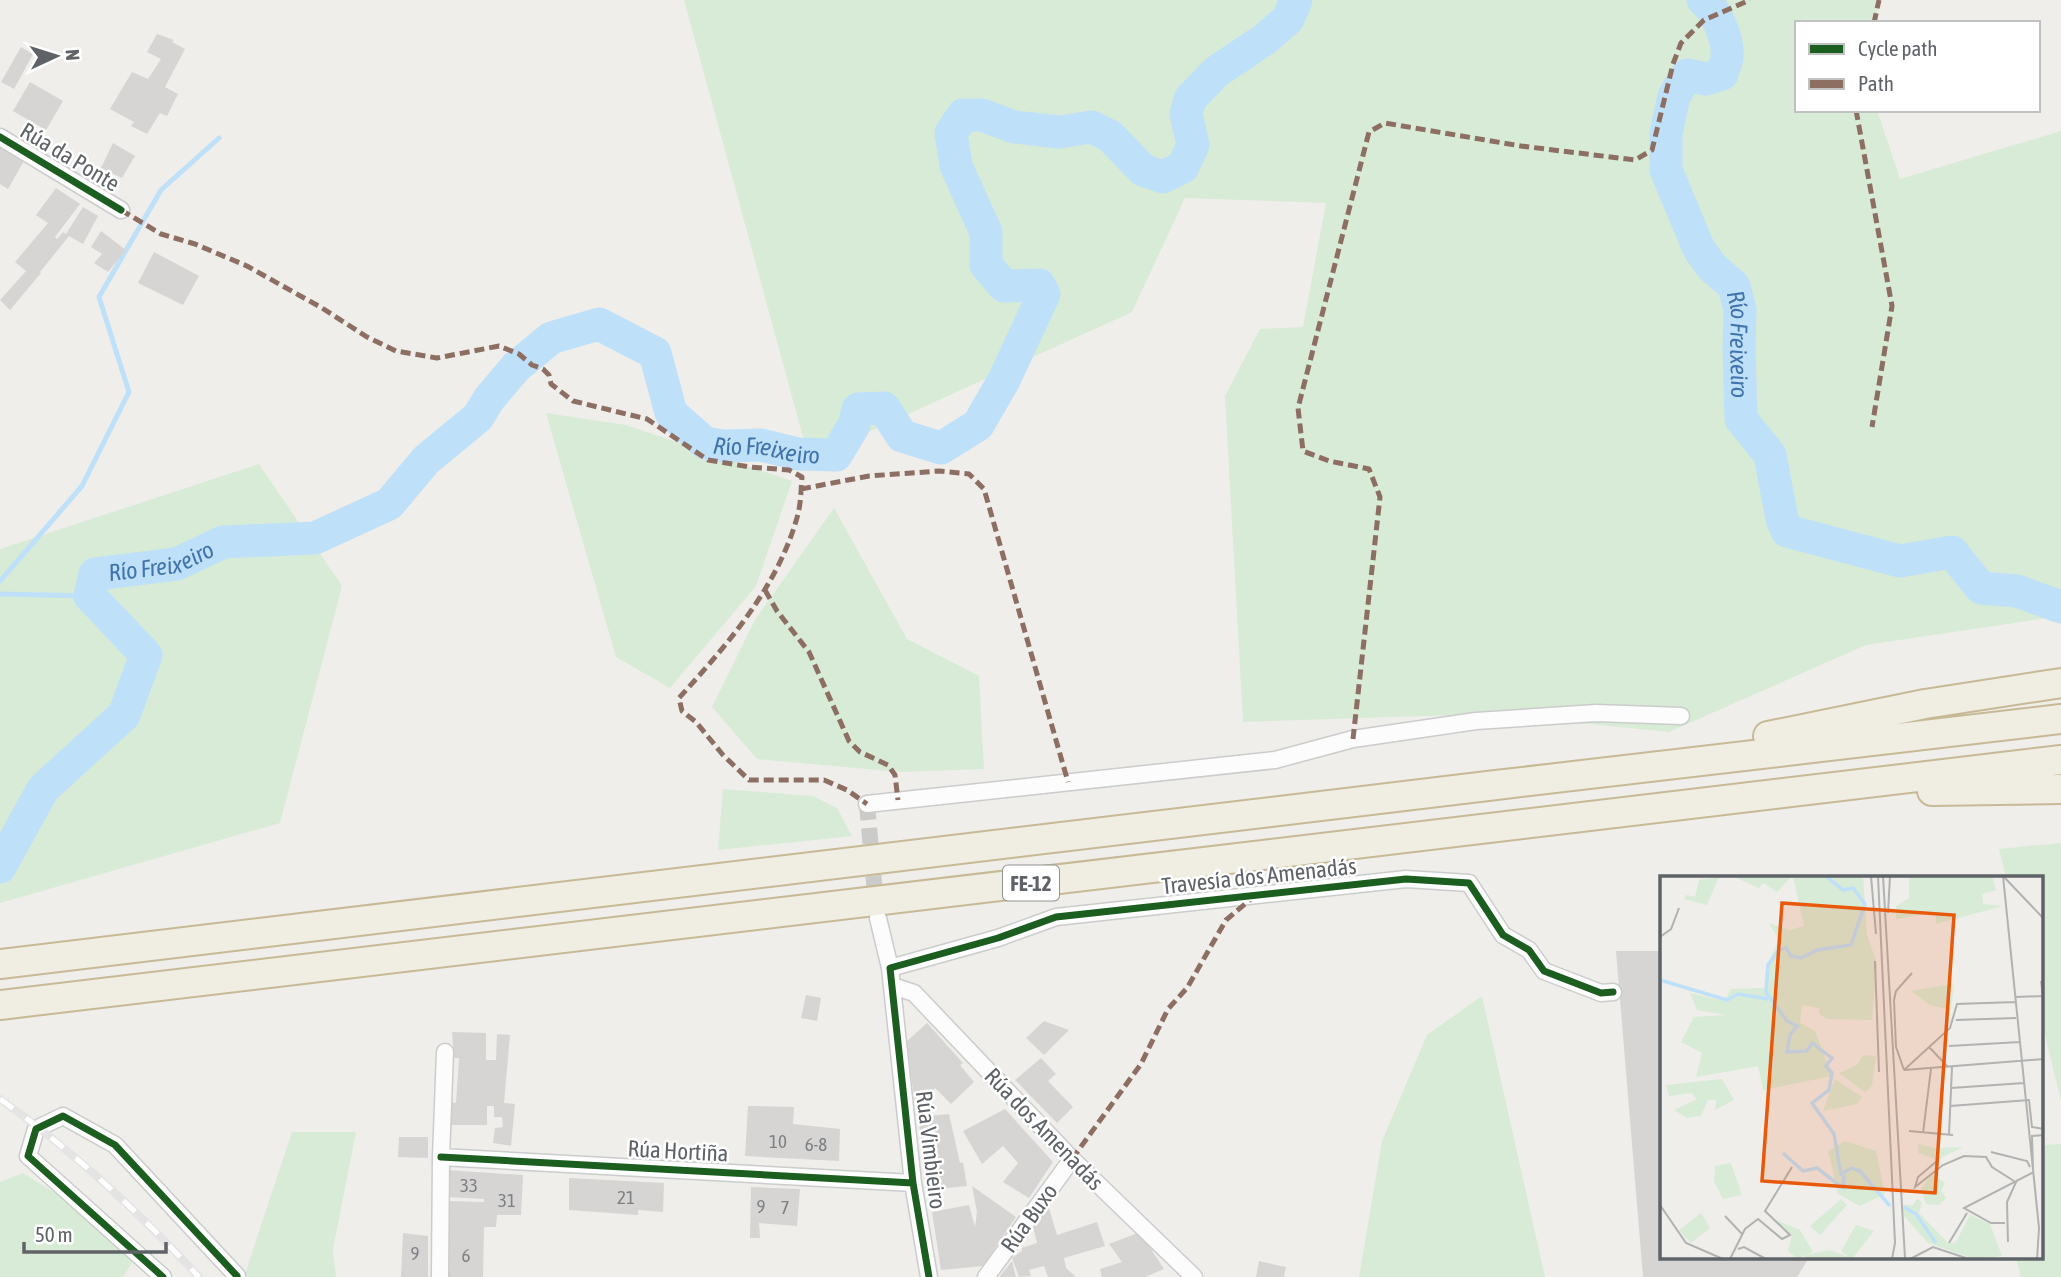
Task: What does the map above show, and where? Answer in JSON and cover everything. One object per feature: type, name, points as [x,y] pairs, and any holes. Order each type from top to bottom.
[{"type":"highway","points":[[1496,785],[1641,761],[1925,704],[2061,683]]},
{"type":"highway","name":"FE-12","points":[[0,964],[2061,719]]},
{"type":"highway","name":"FE-12","points":[[0,1005],[2061,760]]},
{"type":"highway","points":[[1769,795],[2061,789]]},
{"type":"street","name":"Rúa da Ponte","points":[[0,137],[121,210]]},
{"type":"street","points":[[867,804],[1275,760],[1353,739],[1476,721],[1596,713],[1681,716]]},
{"type":"street","name":"Travesía dos Amenadás","points":[[890,968],[998,938],[1056,917],[1406,879],[1469,883],[1503,935],[1529,950],[1544,971],[1601,993],[1613,992]]},
{"type":"street","points":[[878,918],[893,986]]},
{"type":"street","name":"Rúa dos Amenadás","points":[[893,986],[914,993],[1072,1159],[1194,1277]]},
{"type":"street","name":"Rúa Vimbieiro","points":[[893,986],[913,1183],[929,1277]]},
{"type":"street","points":[[440,1277],[445,1052]]},
{"type":"street","points":[[163,1277],[28,1156],[36,1129],[63,1116],[114,1145],[237,1276]]},
{"type":"street","name":"Rúa Hortiña","points":[[441,1157],[913,1183]]},
{"type":"street","name":"Rúa Buxo","points":[[986,1277],[1072,1159]]},
{"type":"green space","points":[[684,0],[1881,0],[1875,21],[1795,21],[1795,112],[1878,112],[1900,179],[2061,131],[2061,616],[1866,645],[1669,732],[1488,714],[1243,722],[1225,396],[1260,329],[1303,327],[1326,203],[1185,198],[1132,312],[809,459]]},
{"type":"green space","points":[[546,413],[626,425],[792,481],[756,586],[670,688],[616,657]]},
{"type":"green space","points":[[259,464],[342,586],[280,823],[0,903],[0,549]]},
{"type":"green space","points":[[834,508],[907,639],[979,676],[984,769],[900,772],[757,759],[712,707],[755,620]]},
{"type":"green space","points":[[723,789],[813,796],[837,808],[852,836],[718,850]]},
{"type":"green space","points":[[2061,843],[2061,1101],[2044,1031],[2044,876],[2006,876],[1999,849]]},
{"type":"green space","points":[[1482,996],[1545,1277],[1359,1277],[1382,1141],[1427,1035]]},
{"type":"green space","points":[[292,1132],[356,1132],[333,1249],[336,1277],[247,1277],[245,1274]]},
{"type":"green space","points":[[2061,1144],[2061,1277],[2021,1277],[2017,1260],[2044,1260],[2044,1145]]},
{"type":"green space","points":[[23,1173],[141,1247],[123,1277],[0,1277],[0,1182]]},
{"type":"building","points":[[157,34],[174,40],[172,42],[185,49],[165,87],[178,94],[167,116],[160,113],[147,134],[131,126],[134,122],[110,109],[132,72],[148,79],[161,59],[147,52]]},
{"type":"building","points":[[21,47],[33,54],[14,89],[1,82]]},
{"type":"building","points":[[30,82],[63,101],[46,130],[13,111]]},
{"type":"building","points":[[113,143],[135,156],[122,178],[101,168]]},
{"type":"building","points":[[0,145],[25,159],[8,189],[0,184]]},
{"type":"building","points":[[56,188],[80,204],[55,237],[57,239],[63,232],[66,234],[83,207],[98,216],[83,244],[69,236],[10,310],[0,300],[26,271],[15,262],[48,223],[36,215]]},
{"type":"building","points":[[101,231],[126,250],[108,272],[94,263],[102,254],[91,247]]},
{"type":"building","points":[[154,252],[199,276],[183,305],[138,283]]},
{"type":"building","points":[[1616,951],[1660,951],[1660,1260],[1808,1260],[1797,1277],[1643,1277]]},
{"type":"building","points":[[806,995],[821,998],[817,1021],[801,1018]]},
{"type":"building","points":[[1044,1021],[1069,1030],[1044,1055],[1026,1038]]},
{"type":"building","points":[[927,1023],[963,1063],[960,1065],[974,1082],[951,1104],[935,1088],[916,1109],[906,1042]]},
{"type":"building","points":[[452,1032],[486,1033],[486,1060],[496,1060],[497,1034],[510,1035],[504,1103],[515,1104],[511,1146],[493,1143],[495,1128],[503,1127],[502,1117],[494,1117],[494,1106],[487,1106],[487,1125],[450,1125],[451,1102],[456,1103],[459,1058],[454,1058]]},
{"type":"building","points":[[1041,1058],[1056,1074],[1048,1081],[1073,1107],[1057,1123],[1015,1080]]},
{"type":"building","points":[[748,1106],[794,1107],[793,1124],[840,1129],[839,1161],[745,1156]]},
{"type":"building","points":[[1005,1109],[1053,1162],[1029,1198],[1003,1182],[1018,1163],[1003,1146],[982,1164],[963,1131]]},
{"type":"building","points":[[949,1114],[967,1186],[929,1190],[918,1117]]},
{"type":"building","points":[[399,1137],[428,1137],[428,1158],[398,1157]]},
{"type":"building","points":[[446,1170],[523,1175],[521,1215],[497,1215],[496,1227],[484,1227],[483,1277],[449,1277],[449,1201],[484,1202],[484,1199],[445,1197]]},
{"type":"building","points":[[569,1178],[664,1183],[663,1212],[638,1210],[638,1215],[569,1210]]},
{"type":"building","points":[[972,1186],[1016,1217],[983,1266],[941,1270],[932,1212],[969,1205],[975,1227],[977,1212]]},
{"type":"building","points":[[751,1187],[800,1189],[797,1226],[759,1223],[760,1238],[750,1238]]},
{"type":"building","points":[[1049,1208],[1057,1235],[1097,1222],[1105,1246],[1064,1258],[1066,1268],[1076,1277],[1048,1277],[1044,1266],[1029,1270],[1031,1276],[1019,1277],[1012,1258],[1022,1251],[1022,1248],[1037,1243],[1033,1226]]},
{"type":"building","points":[[1140,1232],[1164,1269],[1145,1277],[1102,1277],[1100,1269],[1122,1262],[1109,1244]]},
{"type":"building","points":[[403,1233],[428,1236],[428,1277],[401,1277]]},
{"type":"building","points":[[1012,1261],[1016,1277],[999,1277]]},
{"type":"building","points":[[1259,1261],[1286,1267],[1284,1277],[1256,1277]]},
{"type":"waterway","name":"Río Freixeiro","points":[[0,867],[43,789],[124,715],[146,655],[90,596],[95,574],[177,564],[223,542],[315,538],[389,504],[426,460],[478,417],[489,399],[516,367],[551,338],[599,324],[655,353],[671,413],[705,443],[723,446],[761,445],[798,454],[836,455],[854,425],[858,409],[884,408],[902,436],[941,448],[978,425],[1004,380],[1044,294],[1039,285],[1004,286],[986,265],[986,232],[956,166],[951,133],[963,115],[982,115],[1014,127],[1059,132],[1092,127],[1110,136],[1143,170],[1163,177],[1183,167],[1193,145],[1186,114],[1190,99],[1216,72],[1265,39],[1288,19],[1296,0]]},
{"type":"waterway","name":"Río Freixeiro","points":[[1703,0],[1713,10],[1721,26],[1727,59],[1722,74],[1706,79],[1687,75],[1674,96],[1666,133],[1666,170],[1699,249],[1712,267],[1734,286],[1740,310],[1741,419],[1770,455],[1782,519],[1787,531],[1900,561],[1952,552],[1981,588],[2017,591],[2061,607]]},
{"type":"waterway","points":[[0,581],[82,486],[129,392],[99,297],[161,190],[219,138]]},
{"type":"waterway","points":[[0,594],[90,596]]},
{"type":"tunnel","points":[[867,804],[876,905]]},
{"type":"railway","points":[[0,1099],[53,1139],[104,1183],[199,1277]]},
{"type":"marked path","points":[[1353,739],[1380,497],[1369,469],[1329,461],[1303,451],[1298,408],[1369,132],[1385,123],[1521,146],[1635,160],[1652,150],[1673,64],[1681,43],[1704,20],[1750,0]]},
{"type":"marked path","points":[[1874,21],[1879,0]]},
{"type":"marked path","points":[[1856,112],[1892,306],[1872,427]]},
{"type":"marked path","points":[[121,210],[161,234],[195,244],[247,266],[367,337],[396,351],[437,358],[499,346],[519,354],[532,365],[543,369],[549,375],[551,384],[573,401],[647,419],[708,460],[789,470],[802,477],[798,514],[778,566],[765,590],[733,635],[679,698],[682,711],[696,722],[723,755],[749,780],[824,780],[847,790],[867,804]]},
{"type":"marked path","points":[[801,489],[869,476],[939,471],[969,474],[984,489],[1068,782]]},
{"type":"marked path","points":[[765,590],[777,611],[809,652],[849,741],[860,752],[888,765],[895,775],[898,800]]},
{"type":"marked path","points":[[1072,1159],[1141,1064],[1168,1009],[1187,988],[1226,920],[1252,898]]},
{"type":"cycle path","points":[[0,137],[121,210]]},
{"type":"cycle path","points":[[929,1277],[913,1183],[890,968],[998,938],[1056,917],[1406,879],[1469,883],[1503,935],[1529,950],[1544,971],[1601,993],[1613,992]]},
{"type":"cycle path","points":[[163,1277],[28,1156],[36,1129],[63,1116],[115,1145],[237,1276]]},
{"type":"cycle path","points":[[441,1157],[913,1183]]}]
